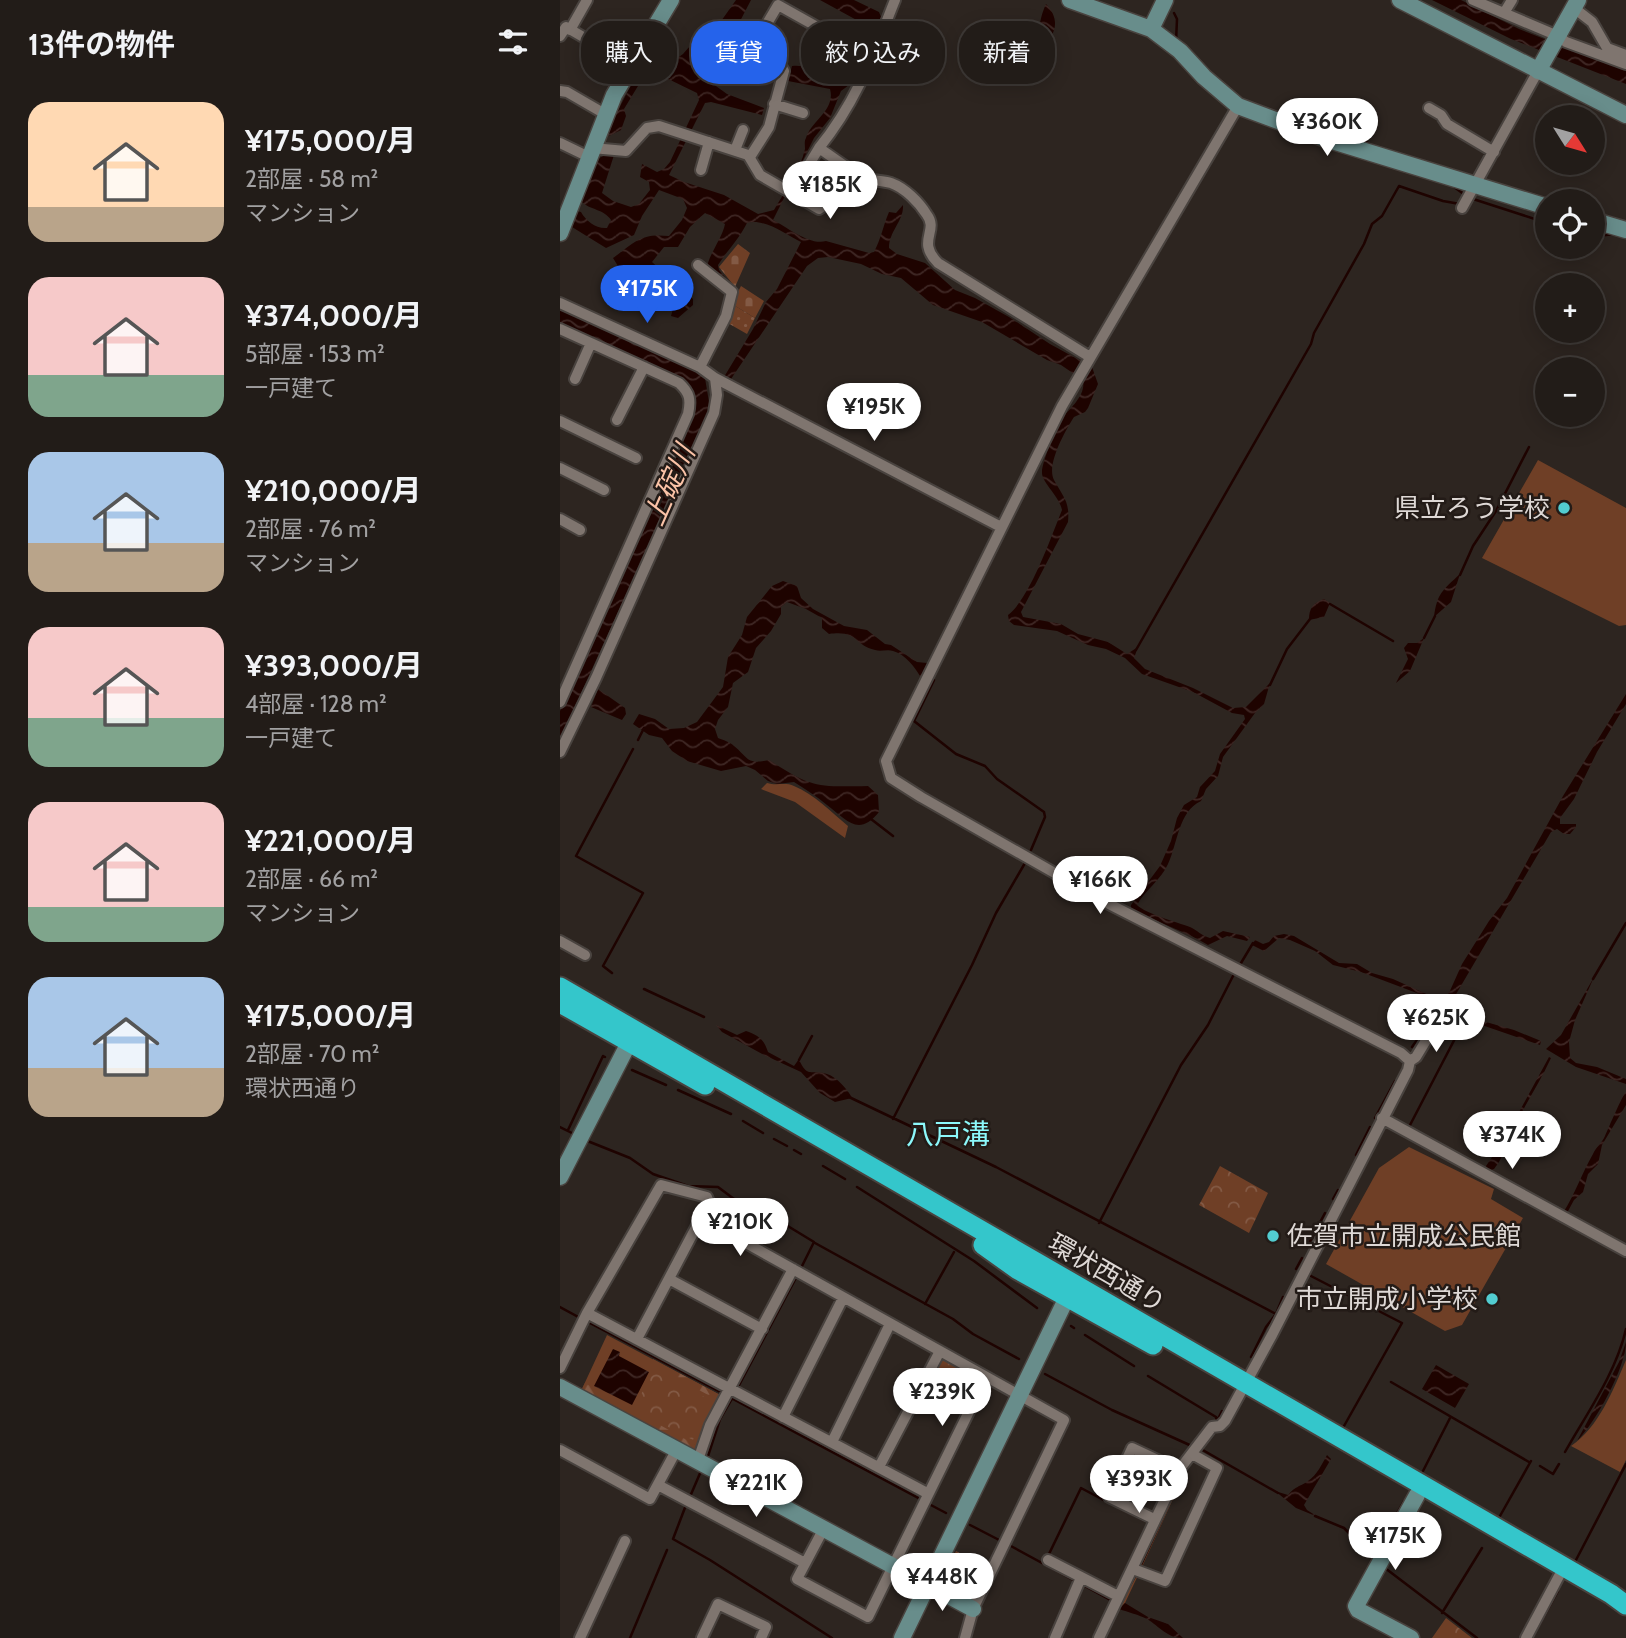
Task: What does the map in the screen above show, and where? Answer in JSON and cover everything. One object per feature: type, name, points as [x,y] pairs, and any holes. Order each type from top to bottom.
[{"type":"highway","name":"環状西通り","points":[[560,988],[632,1037],[977,1240],[1018,1270],[1070,1291],[1611,1594],[1626,1605]]},
{"type":"highway","name":"環状西通り","points":[[560,1003],[632,1037]]},
{"type":"highway","name":"環状西通り","points":[[1243,1388],[1417,1495],[1605,1604],[1626,1613]]},
{"type":"street","points":[[565,33],[587,0]]},
{"type":"street","points":[[658,21],[671,0]]},
{"type":"street","points":[[885,21],[895,0]]},
{"type":"street","points":[[1070,0],[1151,29],[1180,51],[1204,77],[1238,106],[1329,140],[1468,198],[1535,206]]},
{"type":"street","points":[[1151,29],[1165,0]]},
{"type":"street","points":[[1400,0],[1626,116]]},
{"type":"street","points":[[1473,0],[1557,39],[1626,64]]},
{"type":"street","points":[[1504,13],[1512,0]]},
{"type":"street","points":[[1468,198],[1576,4],[1592,22],[1607,48],[1626,55]]},
{"type":"street","points":[[769,21],[778,5],[807,21]]},
{"type":"street","points":[[560,233],[605,114],[621,84]]},
{"type":"street","points":[[750,157],[769,127],[780,84]]},
{"type":"street","points":[[789,192],[837,125],[861,84]]},
{"type":"street","points":[[560,91],[567,92],[605,114]]},
{"type":"street","points":[[774,104],[803,113]]},
{"type":"street","points":[[1238,106],[1062,406],[886,761],[891,778],[1109,904],[1401,1053],[1410,1061]]},
{"type":"street","points":[[1429,108],[1441,115],[1447,124],[1494,152]]},
{"type":"street","points":[[560,143],[591,153],[626,151],[647,128],[653,126],[735,150],[750,157],[760,175],[819,209],[826,206],[855,172]]},
{"type":"street","points":[[735,150],[743,130]]},
{"type":"street","points":[[701,170],[709,142]]},
{"type":"street","points":[[819,148],[855,172],[901,188],[913,198],[932,222],[926,245],[930,256],[1089,360]]},
{"type":"street","points":[[1605,224],[1626,230]]},
{"type":"street","points":[[698,265],[732,292],[726,316],[700,367]]},
{"type":"street","points":[[560,303],[700,367],[715,378],[1001,527]]},
{"type":"street","points":[[560,329],[679,383],[688,391],[691,402],[560,702]]},
{"type":"street","points":[[575,379],[592,343]]},
{"type":"street","points":[[617,420],[644,367]]},
{"type":"street","points":[[560,752],[596,678],[714,413],[717,395],[715,378]]},
{"type":"street","points":[[560,421],[636,458]]},
{"type":"street","points":[[560,468],[604,491]]},
{"type":"street","points":[[560,519],[580,530]]},
{"type":"street","points":[[560,941],[585,955]]},
{"type":"street","points":[[1099,1638],[1116,1600],[1137,1571],[1154,1520],[1179,1470],[1216,1426],[1225,1421],[1408,1070],[1410,1061],[1416,1057],[1436,1024]]},
{"type":"street","points":[[560,1177],[632,1037]]},
{"type":"street","points":[[1382,1118],[1626,1251]]},
{"type":"street","points":[[560,1368],[585,1318],[661,1185],[707,1197],[709,1202],[637,1339]]},
{"type":"street","points":[[701,1218],[1064,1420],[973,1609],[965,1638]]},
{"type":"street","points":[[698,1460],[710,1425],[797,1271]]},
{"type":"street","points":[[669,1279],[762,1329]]},
{"type":"street","points":[[902,1638],[1070,1291]]},
{"type":"street","points":[[783,1417],[843,1298]]},
{"type":"street","points":[[585,1318],[637,1339],[731,1392],[879,1467],[925,1497]]},
{"type":"street","points":[[832,1442],[890,1324]]},
{"type":"street","points":[[879,1467],[940,1351]]},
{"type":"street","points":[[824,1528],[797,1579],[867,1617],[986,1377]]},
{"type":"street","points":[[560,1387],[973,1609]]},
{"type":"street","points":[[1154,1520],[1109,1497],[1132,1448],[1179,1470]]},
{"type":"street","points":[[560,1450],[650,1499],[677,1449]]},
{"type":"street","points":[[1137,1571],[1165,1581],[1217,1468],[1195,1453]]},
{"type":"street","points":[[658,1485],[805,1563]]},
{"type":"street","points":[[1411,1638],[1358,1610],[1356,1606],[1417,1495]]},
{"type":"street","points":[[580,1638],[625,1541]]},
{"type":"street","points":[[1048,1560],[1116,1600]]},
{"type":"street","points":[[1526,1638],[1559,1576]]},
{"type":"street","points":[[1055,1638],[1079,1583]]},
{"type":"street","points":[[702,1638],[718,1604],[766,1627],[761,1638]]},
{"type":"green space","points":[[738,244],[750,253],[735,287],[719,267]]},
{"type":"green space","points":[[741,286],[764,301],[755,318],[732,304]]},
{"type":"green space","points":[[732,304],[755,318],[747,334],[726,322]]},
{"type":"green space","points":[[1538,460],[1626,508],[1626,625],[1619,626],[1482,558]]},
{"type":"green space","points":[[767,783],[791,785],[815,798],[848,826],[845,838],[795,802],[761,789]]},
{"type":"green space","points":[[1409,1147],[1494,1189],[1491,1199],[1523,1218],[1462,1325],[1445,1331],[1326,1264],[1379,1168]]},
{"type":"green space","points":[[1220,1166],[1268,1193],[1249,1233],[1199,1205]]},
{"type":"green space","points":[[607,1335],[722,1396],[701,1448],[581,1391]]},
{"type":"green space","points":[[943,1358],[975,1376],[977,1382],[968,1400],[928,1379],[938,1360]]},
{"type":"green space","points":[[653,1359],[722,1396],[712,1416],[708,1413],[716,1399],[651,1365]]},
{"type":"green space","points":[[1626,1360],[1626,1460],[1620,1472],[1571,1446],[1590,1429]]},
{"type":"green space","points":[[653,1370],[710,1400],[699,1420],[693,1440],[634,1409]]},
{"type":"green space","points":[[585,1383],[701,1448],[699,1454],[581,1391]]},
{"type":"green space","points":[[1180,1474],[1184,1475],[1125,1603],[1119,1609],[1106,1638],[1102,1638],[1117,1605],[1125,1595]]},
{"type":"green space","points":[[956,1551],[988,1568],[973,1599],[968,1600],[940,1585]]},
{"type":"green space","points":[[1446,1618],[1472,1638],[1432,1638]]},
{"type":"water","points":[[736,0],[751,0],[740,21],[721,21]]},
{"type":"water","points":[[820,0],[854,0],[879,12],[880,21],[858,21]]},
{"type":"water","points":[[1432,0],[1461,0],[1519,29],[1626,71],[1626,84],[1511,39]]},
{"type":"water","points":[[1046,4],[1055,21],[1041,21]]},
{"type":"water","points":[[691,45],[691,84],[713,84],[727,94],[764,108],[762,115],[711,102],[705,103],[669,175],[724,195],[758,214],[774,210],[800,165],[809,132],[826,109],[831,96],[830,89],[804,84],[849,84],[841,91],[830,118],[814,138],[773,220],[813,241],[826,241],[869,253],[874,252],[889,212],[896,213],[903,205],[889,248],[897,254],[925,263],[955,290],[1009,317],[1092,367],[1098,384],[1088,408],[1074,417],[1066,431],[1052,466],[1054,480],[1067,504],[1068,522],[1021,612],[1023,617],[1061,624],[1078,634],[1108,642],[1127,654],[1138,647],[1134,658],[1145,669],[1233,708],[1246,707],[1270,683],[1264,704],[1223,757],[1218,776],[1206,789],[1201,801],[1193,806],[1183,820],[1165,870],[1137,905],[1154,915],[1190,927],[1210,938],[1223,931],[1250,937],[1247,941],[1227,936],[1208,945],[1131,908],[1160,866],[1184,805],[1197,797],[1200,787],[1215,771],[1220,754],[1245,719],[1244,715],[1232,713],[1193,692],[1142,674],[1125,658],[1106,649],[1088,645],[1057,631],[1014,625],[1009,621],[1008,615],[1024,595],[1039,566],[1062,510],[1042,472],[1050,444],[1061,421],[1080,396],[1083,380],[982,322],[933,305],[901,278],[882,274],[861,264],[828,257],[818,258],[807,266],[731,379],[724,377],[766,302],[777,289],[801,242],[768,225],[747,223],[718,265],[731,285],[707,269],[725,224],[705,213],[690,227],[678,247],[664,247],[652,262],[693,299],[693,305],[678,318],[671,316],[674,305],[664,301],[660,295],[619,279],[621,271],[613,258],[644,237],[669,236],[682,220],[687,208],[683,199],[659,190],[642,216],[634,235],[606,248],[572,227],[577,211],[595,226],[607,228],[611,220],[582,202],[597,159],[610,153],[614,155],[602,193],[613,201],[631,207],[639,204],[650,190],[649,182],[640,177],[642,164],[657,172],[670,162],[699,100],[697,93],[677,83],[677,58]]},
{"type":"water","points":[[792,66],[799,66],[801,83],[788,81]]},
{"type":"water","points":[[632,84],[640,84],[624,109],[626,116],[621,130],[609,136],[607,132]]},
{"type":"water","name":"上碇川","points":[[560,308],[687,365],[705,378],[709,402],[708,415],[560,739],[560,711],[696,406],[692,388],[681,377],[560,325]]},
{"type":"water","points":[[1460,574],[1451,602],[1434,617],[1442,592]]},
{"type":"water","points":[[783,581],[797,586],[801,598],[813,609],[844,626],[867,630],[917,662],[927,663],[921,678],[902,655],[891,650],[877,651],[868,648],[846,634],[829,634],[822,628],[822,618],[787,602],[781,607],[781,614],[771,631],[756,648],[748,672],[733,683],[728,707],[715,729],[718,738],[752,761],[769,760],[806,781],[826,786],[868,786],[878,795],[879,812],[865,824],[852,824],[794,782],[777,784],[768,781],[746,766],[721,771],[687,761],[672,751],[662,738],[649,735],[633,724],[639,714],[655,719],[669,729],[684,728],[697,722],[723,687],[728,657],[742,635],[747,617],[772,586]]},
{"type":"water","points":[[1324,599],[1330,603],[1324,617],[1309,620],[1312,606]]},
{"type":"water","points":[[1424,638],[1410,671],[1396,683],[1408,659],[1404,648],[1408,643],[1417,643]]},
{"type":"water","points":[[598,689],[625,708],[626,714],[622,720],[591,707]]},
{"type":"water","points":[[1626,694],[1626,704],[1597,752],[1574,799],[1560,818],[1560,824],[1576,824],[1576,827],[1570,834],[1564,834],[1557,829],[1551,832],[1455,996],[1455,1000],[1479,1020],[1541,1041],[1540,1045],[1473,1022],[1438,1019],[1430,1015],[1422,995],[1361,972],[1333,965],[1315,951],[1290,940],[1279,938],[1264,951],[1252,945],[1255,940],[1263,944],[1274,936],[1294,936],[1339,963],[1357,964],[1372,973],[1393,979],[1433,997],[1443,998],[1449,993],[1462,964],[1489,921],[1507,898],[1563,796]]},
{"type":"water","points":[[1594,977],[1575,1020],[1569,1042],[1570,1058],[1576,1063],[1597,1067],[1626,1079],[1626,1084],[1576,1067],[1546,1049],[1561,1035]]},
{"type":"water","points":[[716,1025],[737,1035],[746,1031],[754,1034],[760,1038],[768,1052],[794,1066],[799,1059],[807,1071],[835,1078],[852,1098],[835,1102],[820,1093],[801,1072],[722,1032]]},
{"type":"water","points":[[1549,1057],[1551,1058],[1513,1129],[1500,1161],[1494,1169],[1488,1171],[1486,1166],[1505,1138]]},
{"type":"water","points":[[1626,1092],[1626,1105],[1602,1145],[1598,1164],[1588,1174],[1583,1192],[1574,1200],[1567,1213],[1563,1213],[1604,1138]]},
{"type":"water","points":[[1626,1342],[1625,1353],[1609,1394],[1577,1441],[1619,1362]]},
{"type":"water","points":[[613,1349],[620,1352],[619,1356],[649,1372],[632,1405],[594,1386]]},
{"type":"water","points":[[1436,1365],[1469,1384],[1455,1408],[1422,1389]]},
{"type":"water","points":[[1327,1455],[1331,1459],[1304,1505],[1318,1517],[1296,1508],[1275,1491],[1288,1495],[1314,1476]]},
{"type":"water","points":[[1125,1603],[1148,1617],[1168,1624],[1183,1638],[1172,1636],[1147,1619],[1119,1609]]},
{"type":"waterway","points":[[1174,13],[1177,19],[1176,42]]},
{"type":"waterway","points":[[1280,114],[1303,111],[1337,112],[1353,119],[1361,137],[1371,146]]},
{"type":"waterway","points":[[1450,184],[1465,195]]},
{"type":"waterway","points":[[1136,650],[1311,344],[1314,333],[1364,244],[1372,224],[1382,216],[1399,186],[1460,204]]},
{"type":"waterway","points":[[1470,198],[1535,219]]},
{"type":"waterway","points":[[1605,235],[1613,234]]},
{"type":"waterway","points":[[1460,575],[1473,546],[1496,511],[1529,447]]},
{"type":"waterway","points":[[1330,604],[1393,641]]},
{"type":"waterway","points":[[1424,638],[1435,616]]},
{"type":"waterway","points":[[1270,685],[1287,649],[1310,619]]},
{"type":"waterway","points":[[934,680],[914,721],[956,754],[985,766],[997,779],[1044,812],[1045,817],[1031,850]]},
{"type":"waterway","points":[[638,740],[644,728]]},
{"type":"waterway","points":[[612,973],[603,966],[643,893],[576,856],[633,749]]},
{"type":"waterway","points":[[871,819],[893,836]]},
{"type":"waterway","points":[[893,1119],[996,913],[1025,863]]},
{"type":"waterway","points":[[1593,979],[1626,923]]},
{"type":"waterway","points":[[1241,963],[1253,943]]},
{"type":"waterway","points":[[1099,1223],[1181,1065],[1208,1025],[1234,974]]},
{"type":"waterway","points":[[644,989],[704,1017]]},
{"type":"waterway","points":[[1412,1047],[1435,1015]]},
{"type":"waterway","points":[[1409,1127],[1462,1021]]},
{"type":"waterway","points":[[799,1060],[812,1036]]},
{"type":"waterway","points":[[568,1130],[603,1056],[605,1057]]},
{"type":"waterway","points":[[632,1070],[666,1085]]},
{"type":"waterway","points":[[1375,1118],[1395,1081]]},
{"type":"waterway","points":[[678,1090],[731,1114]]},
{"type":"waterway","points":[[849,1097],[996,1167],[1276,1314],[1266,1327],[1251,1357]]},
{"type":"waterway","points":[[743,1121],[763,1133]]},
{"type":"waterway","points":[[560,1127],[576,1135]]},
{"type":"waterway","points":[[1356,1155],[1370,1127]]},
{"type":"waterway","points":[[1344,1426],[1402,1323],[1309,1275],[1384,1127]]},
{"type":"waterway","points":[[774,1139],[787,1146]]},
{"type":"waterway","points":[[585,1140],[630,1158],[653,1174],[688,1186],[718,1187],[734,1199],[768,1214],[814,1242],[801,1268]]},
{"type":"waterway","points":[[794,1150],[801,1154]]},
{"type":"waterway","points":[[823,1166],[845,1179]]},
{"type":"waterway","points":[[857,1187],[974,1261],[1037,1308]]},
{"type":"waterway","points":[[1333,1199],[1338,1190]]},
{"type":"waterway","points":[[1307,1247],[1325,1213]]},
{"type":"waterway","points":[[815,1243],[953,1319],[973,1334],[1019,1359]]},
{"type":"waterway","points":[[925,1304],[954,1252]]},
{"type":"waterway","points":[[1296,1269],[1302,1258]]},
{"type":"waterway","points":[[737,1389],[798,1274]]},
{"type":"waterway","points":[[1276,1314],[1283,1297]]},
{"type":"waterway","points":[[560,1307],[582,1319]]},
{"type":"waterway","points":[[588,1322],[724,1394]]},
{"type":"waterway","points":[[1565,1452],[1608,1377],[1626,1329]]},
{"type":"waterway","points":[[1085,1335],[1134,1366]]},
{"type":"waterway","points":[[1045,1374],[1112,1410],[1194,1447]]},
{"type":"waterway","points":[[1148,1376],[1216,1417],[1217,1423]]},
{"type":"waterway","points":[[1391,1382],[1529,1462]]},
{"type":"waterway","points":[[708,1456],[720,1419],[734,1395]]},
{"type":"waterway","points":[[733,1399],[922,1500]]},
{"type":"waterway","points":[[1218,1419],[1222,1411]]},
{"type":"waterway","points":[[1423,1471],[1450,1418]]},
{"type":"waterway","points":[[1203,1447],[1201,1449],[1278,1493]]},
{"type":"waterway","points":[[1500,1516],[1531,1461]]},
{"type":"waterway","points":[[1540,1466],[1553,1474],[1559,1464]]},
{"type":"waterway","points":[[1576,1560],[1626,1464]]},
{"type":"waterway","points":[[689,1499],[701,1471]]},
{"type":"waterway","points":[[1048,1556],[1081,1488],[1113,1505]]},
{"type":"waterway","points":[[1373,1556],[1404,1501]]},
{"type":"waterway","points":[[927,1503],[946,1513]]},
{"type":"waterway","points":[[686,1505],[673,1539],[832,1638]]},
{"type":"waterway","points":[[1140,1567],[1168,1506]]},
{"type":"waterway","points":[[1119,1508],[1149,1523]]},
{"type":"waterway","points":[[1315,1516],[1344,1528],[1374,1558]]},
{"type":"waterway","points":[[970,1525],[1003,1542]]},
{"type":"waterway","points":[[1009,1545],[1077,1582]]},
{"type":"waterway","points":[[1442,1613],[1482,1548]]},
{"type":"waterway","points":[[630,1638],[667,1550]]},
{"type":"waterway","points":[[1385,1568],[1477,1638]]},
{"type":"waterway","points":[[1120,1603],[1137,1573]]},
{"type":"waterway","points":[[1083,1585],[1114,1602]]},
{"type":"waterway","points":[[1532,1638],[1558,1591]]},
{"type":"place","name":"県立ろう学校","points":[[1564,508]]},
{"type":"place","name":"佐賀市立開成公民館","points":[[1273,1236]]},
{"type":"place","name":"市立開成小学校","points":[[1492,1299]]},
{"type":"district","name":"八戸溝","points":[[948,1134]]}]
